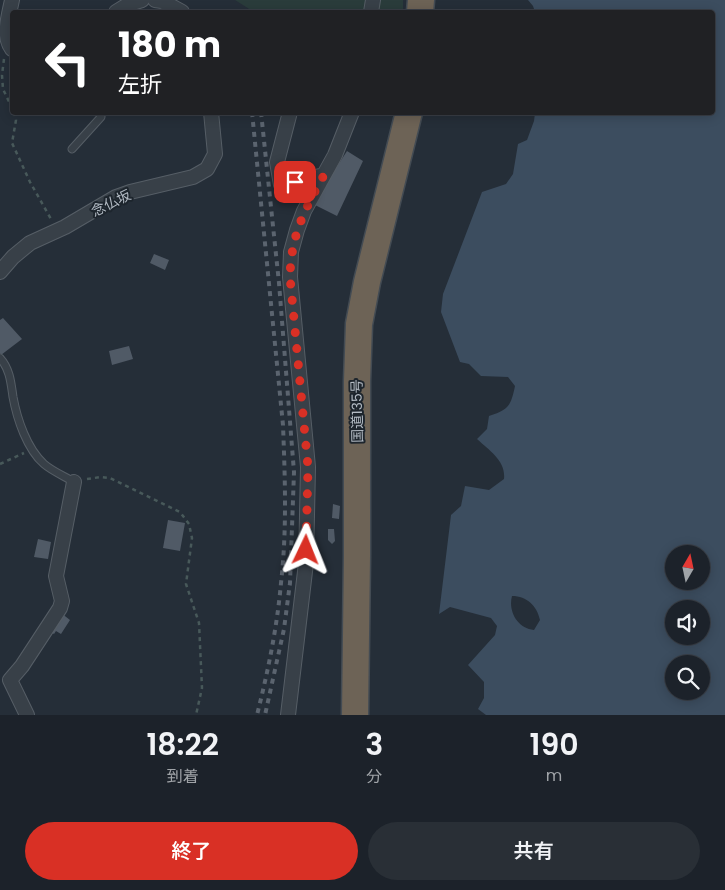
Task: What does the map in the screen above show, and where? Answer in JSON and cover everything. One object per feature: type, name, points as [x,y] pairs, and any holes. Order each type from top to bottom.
[{"type":"highway","name":"国道135号","points":[[355,715],[358,331],[367,282],[409,115]]},
{"type":"street","points":[[10,46],[7,23],[12,0]]},
{"type":"street","points":[[119,10],[129,4],[142,0]]},
{"type":"street","points":[[155,0],[162,1],[178,10]]},
{"type":"street","name":"念仏坂","points":[[0,272],[13,256],[30,243],[58,230],[116,197],[193,177],[207,169],[215,154],[211,115]]},
{"type":"street","points":[[289,115],[277,162],[281,185],[324,175]]},
{"type":"street","points":[[288,715],[306,563],[308,467],[290,277],[291,252],[300,220],[335,155],[351,115]]},
{"type":"street","points":[[27,715],[5,683],[22,666],[60,608],[62,601],[56,576],[74,482]]},
{"type":"lane","points":[[72,149],[94,126],[101,115]]},
{"type":"lane","points":[[0,358],[6,365],[16,410],[32,449],[45,465],[74,482]]},
{"type":"path","points":[[10,46],[2,75],[4,88],[10,103]]},
{"type":"path","points":[[15,115],[16,120],[12,143],[41,202],[58,230]]},
{"type":"path","points":[[0,464],[32,449]]},
{"type":"path","points":[[74,482],[102,477],[110,478],[180,512],[186,517],[192,538],[186,584],[199,623],[202,688],[196,715]]},
{"type":"shaded area","points":[[235,0],[403,0],[403,10],[251,10]]},
{"type":"water","points":[[528,0],[725,0],[725,715],[486,715],[478,709],[484,698],[484,682],[468,665],[495,635],[497,626],[491,618],[450,607],[439,614],[451,515],[461,506],[465,486],[489,490],[504,479],[500,462],[477,439],[487,429],[489,416],[508,406],[515,386],[508,377],[481,376],[469,364],[460,362],[441,312],[443,294],[482,192],[506,184],[513,174],[518,144],[527,140],[535,115],[715,115],[715,10],[534,10]],"holes":[[[512,596],[527,600],[534,606],[540,620],[534,630],[523,626],[515,618],[511,602]]]},
{"type":"building","points":[[347,151],[363,161],[337,216],[313,204]]},
{"type":"building","points":[[154,254],[169,260],[165,270],[150,263]]},
{"type":"building","points":[[3,318],[22,339],[1,355],[0,320]]},
{"type":"building","points":[[129,346],[133,359],[112,365],[109,351]]},
{"type":"building","points":[[333,504],[340,506],[339,519],[332,518]]},
{"type":"building","points":[[168,520],[185,523],[180,551],[163,548]]},
{"type":"building","points":[[328,529],[334,529],[335,541],[332,544],[328,540]]},
{"type":"building","points":[[38,539],[51,542],[48,559],[34,557]]},
{"type":"building","points":[[61,613],[70,620],[61,634],[56,631],[54,634],[49,631]]},
{"type":"railway","points":[[252,115],[283,425],[285,504],[283,563],[277,616],[257,715]]},
{"type":"railway","points":[[261,115],[279,283],[294,472],[290,583],[284,629],[265,715]]},
{"type":"route","points":[[295,182],[324,175],[304,211],[291,252],[290,265],[308,467],[306,550]]}]
